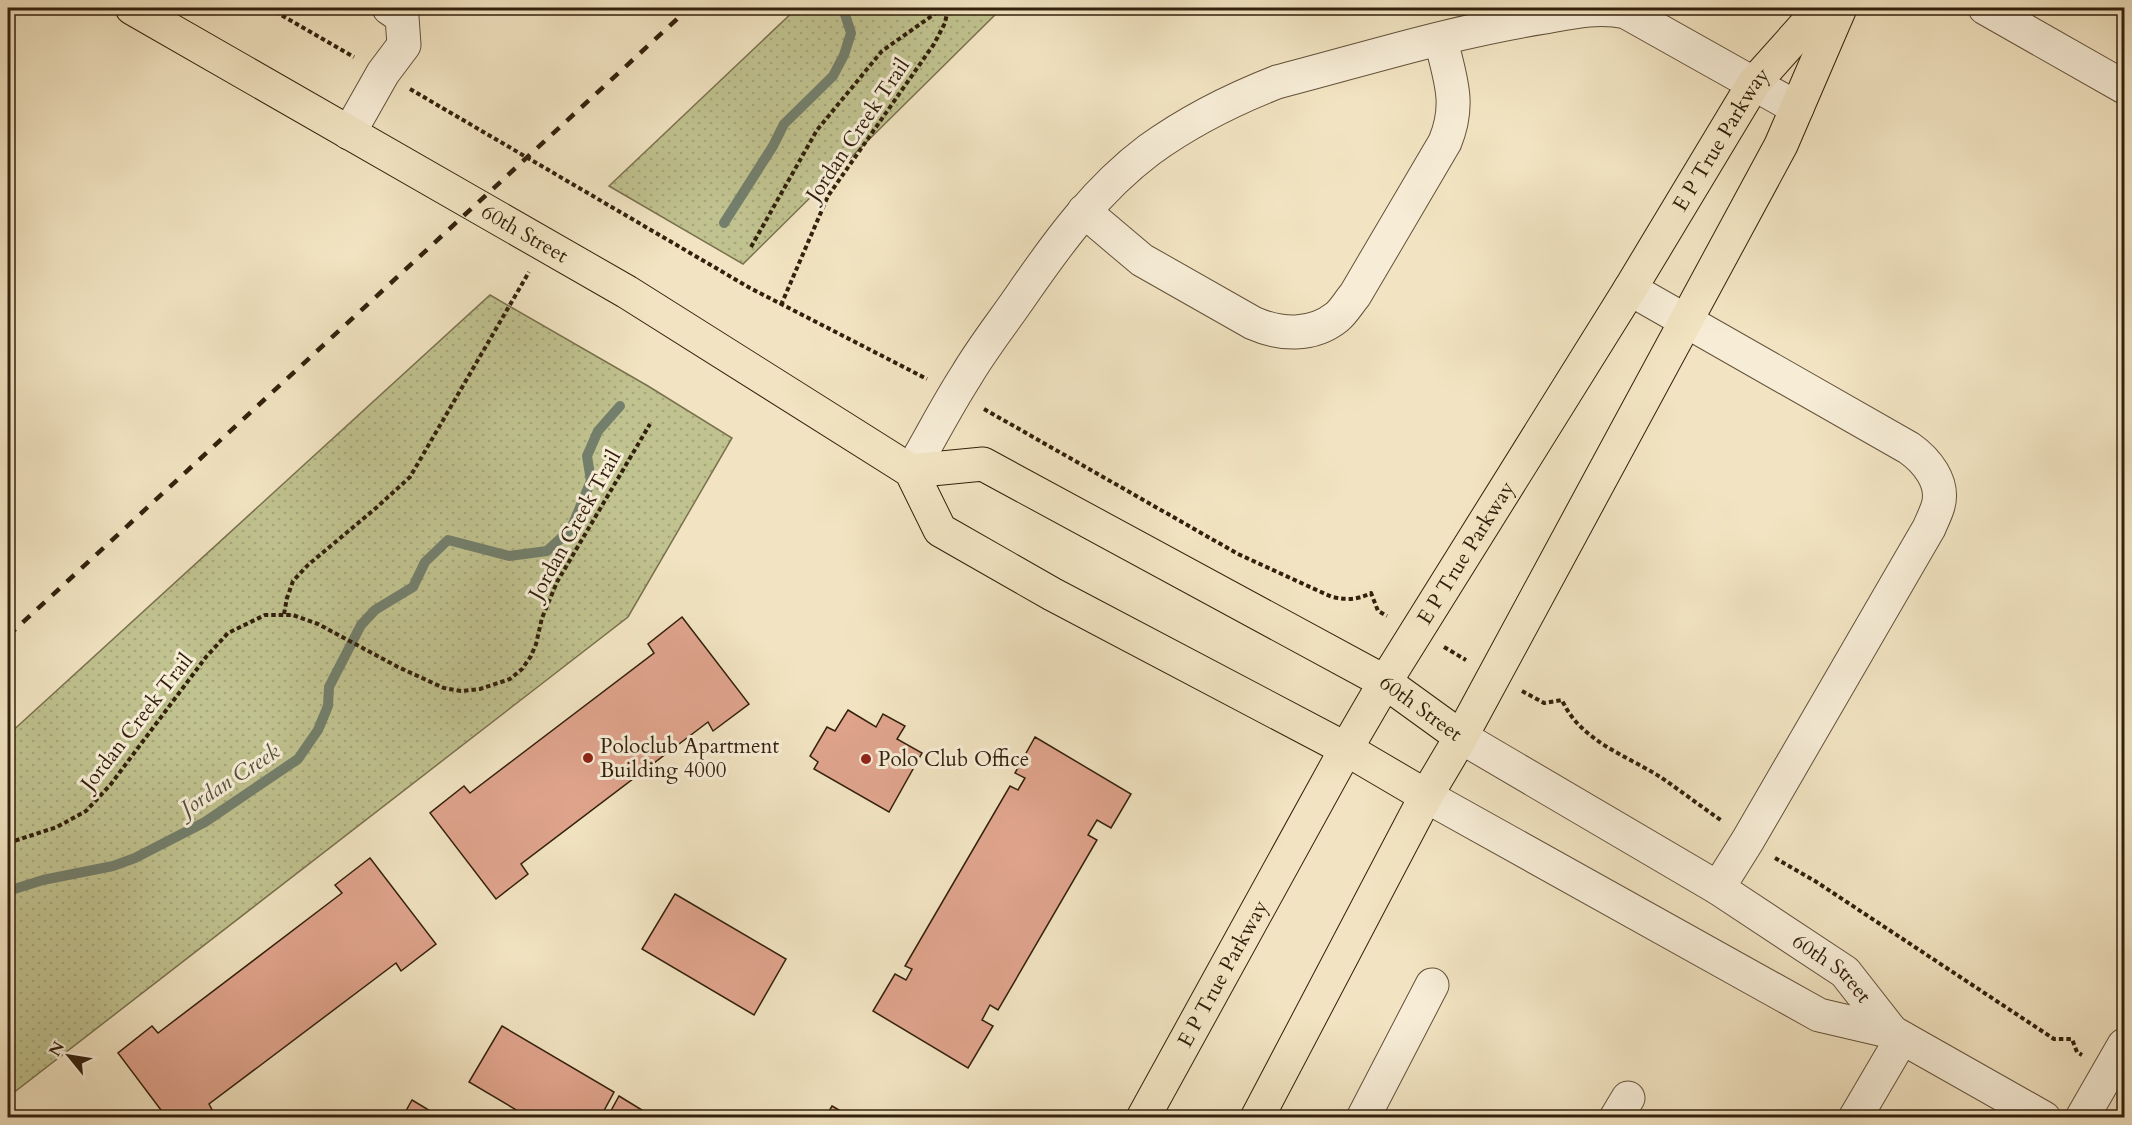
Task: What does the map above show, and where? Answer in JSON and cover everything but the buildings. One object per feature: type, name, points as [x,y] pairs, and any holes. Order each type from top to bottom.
[{"type":"main road","name":"60th Street","points":[[132,8],[627,292],[911,471],[940,530],[1052,594],[1346,749],[1426,796]]},
{"type":"main road","name":"E P True Parkway","points":[[1143,1118],[1385,682],[1630,289],[1754,83],[1821,8]]},
{"type":"main road","name":"E P True Parkway","points":[[1257,1118],[1426,796],[1461,737],[1781,145],[1840,8]]},
{"type":"main road","name":"60th Street","points":[[911,471],[983,464],[1385,682],[1461,737]]},
{"type":"street","points":[[350,133],[383,73],[404,45],[402,17],[389,8]]},
{"type":"street","points":[[911,471],[965,376],[1045,261],[1084,211],[1119,175],[1148,151],[1178,130],[1234,99],[1277,82],[1516,21],[1597,8],[1626,12],[1797,108]]},
{"type":"street","points":[[1985,8],[2124,87]]},
{"type":"street","points":[[1084,211],[1142,260],[1253,323],[1281,332],[1311,330],[1325,324],[1338,316],[1355,295],[1450,128],[1455,98],[1441,40]]},
{"type":"street","points":[[1630,289],[1909,448],[1929,466],[1939,491],[1939,504],[1929,528],[1718,888]]},
{"type":"street","name":"60th Street","points":[[1461,737],[1718,888],[1845,972],[1897,1035]]},
{"type":"street","name":"60th Street","points":[[1426,796],[1819,1015],[1897,1035],[2044,1118]]},
{"type":"street","points":[[1363,1118],[1432,985]]},
{"type":"street","points":[[1855,1118],[1897,1035]]},
{"type":"street","points":[[2082,1118],[2124,1045]]},
{"type":"path","points":[[269,8],[781,305],[956,394],[1238,555],[1332,597],[1347,600],[1361,598],[1371,593],[1378,611],[1544,704],[1562,700],[1567,710],[1591,738],[1661,778],[1748,840],[1815,880],[2054,1039],[2072,1039],[2077,1052]]},
{"type":"path","name":"Jordan Creek Trail","points":[[751,247],[817,130],[882,51],[943,8]]},
{"type":"path","name":"Jordan Creek Trail","points":[[781,305],[828,196],[934,44],[945,23],[948,8]]},
{"type":"path","points":[[284,614],[286,598],[293,581],[308,565],[410,477],[546,245]]},
{"type":"path","name":"Jordan Creek Trail","points":[[8,843],[57,827],[86,811],[111,784],[206,657],[228,633],[265,615],[284,614],[318,624],[398,667],[444,688],[461,691],[480,689],[510,679],[522,669],[536,644],[542,618],[557,582],[650,424]]},
{"type":"green space","points":[[797,8],[1002,8],[743,264],[609,186]]},
{"type":"green space","points":[[490,295],[648,386],[732,438],[628,617],[8,1097],[8,735]]},
{"type":"waterway","name":"Jordan Creek","points":[[724,223],[773,146],[784,124],[833,76],[844,55],[851,33],[843,8]]},
{"type":"waterway","name":"Jordan Creek","points":[[8,891],[43,880],[113,866],[135,858],[205,822],[298,759],[318,730],[328,706],[329,687],[361,625],[375,610],[413,587],[425,562],[448,540],[509,556],[547,551],[571,529],[591,481],[587,456],[598,431],[620,406]]},
{"type":"railway","points":[[8,636],[689,8]]},
{"type":"place","name":"Poloclub Apartment Building 4000","points":[[588,758]]},
{"type":"place","name":"Polo Club Office","points":[[866,759]]}]
